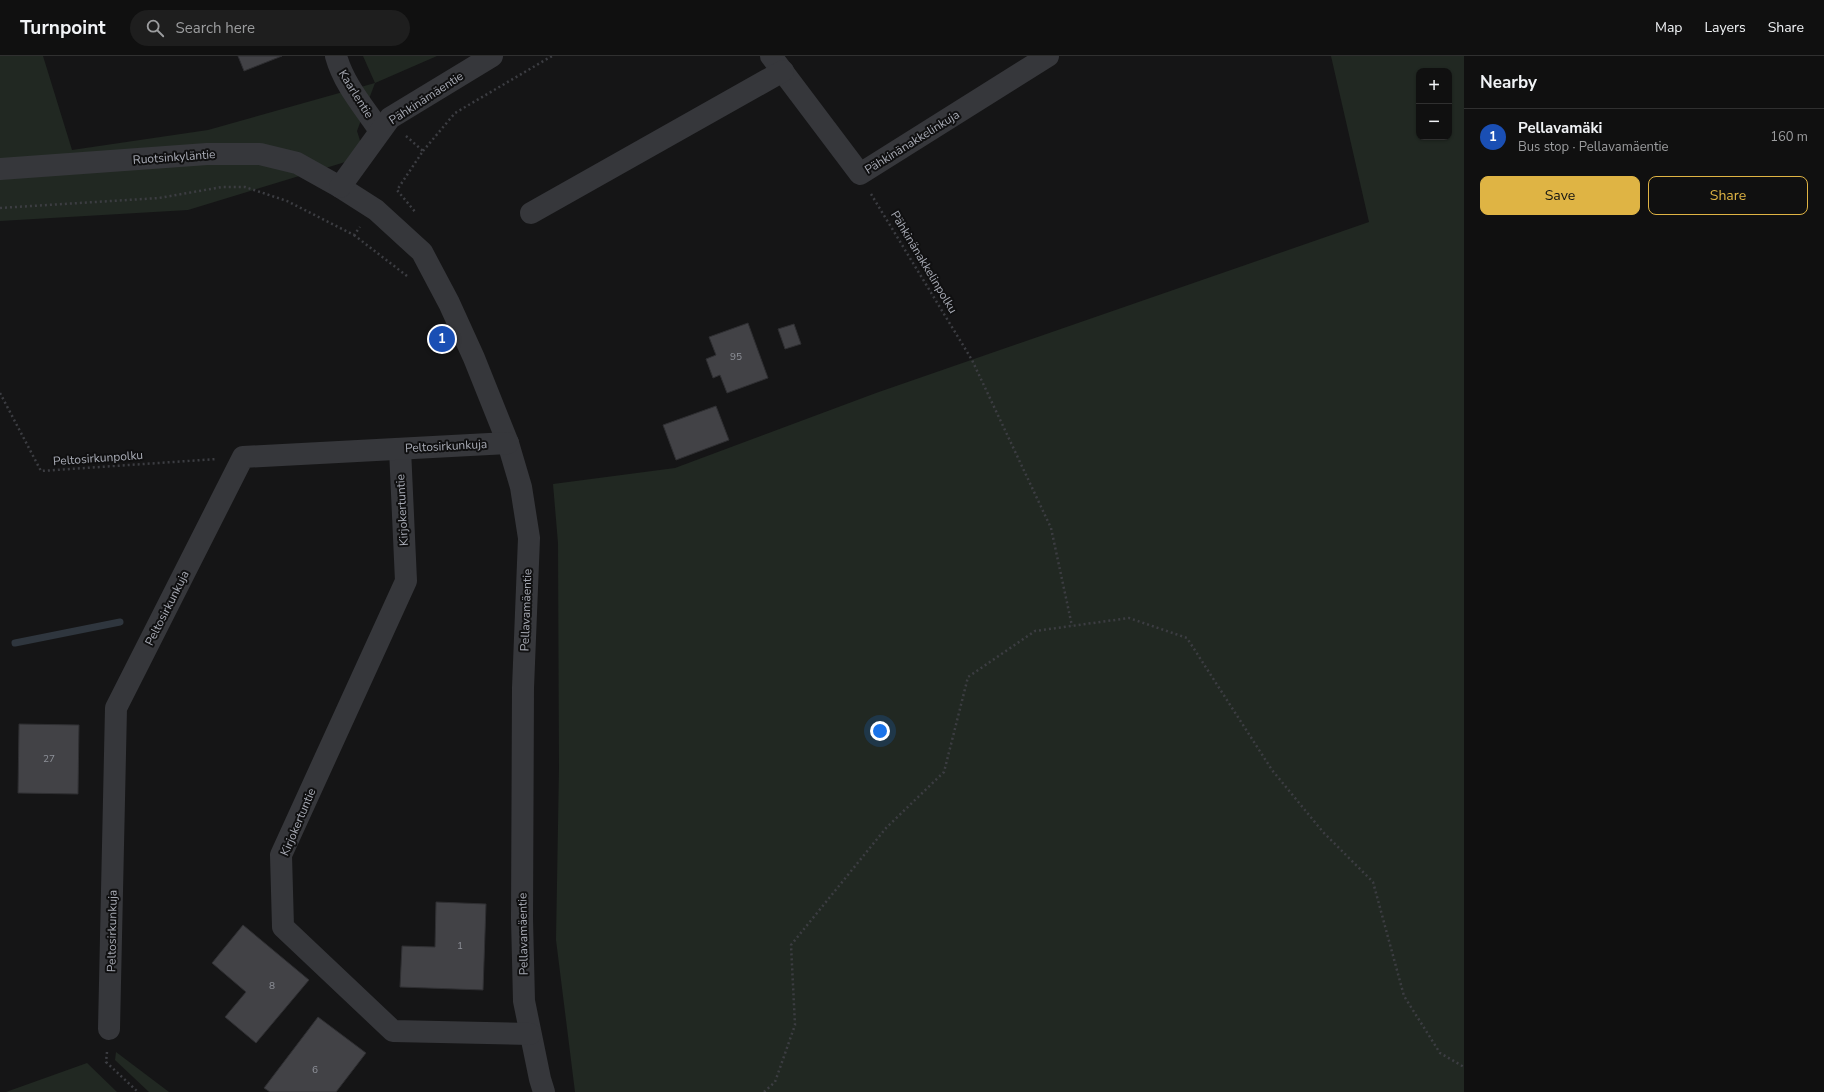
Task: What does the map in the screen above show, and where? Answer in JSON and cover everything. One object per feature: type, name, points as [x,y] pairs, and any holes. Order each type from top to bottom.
[{"type":"street","name":"Kaarlentie","points":[[336,56],[339,69],[356,99],[380,132]]},
{"type":"street","name":"Pähkinämäentie","points":[[340,187],[390,118],[492,56]]},
{"type":"street","name":"Pähkinänakkelinkuja","points":[[777,64],[860,174],[1048,56]]},
{"type":"street","points":[[531,213],[777,64]]},
{"type":"street","name":"Ruotsinkyläntie","points":[[0,169],[207,154],[260,154],[297,163],[340,187]]},
{"type":"street","name":"Pellavamäentie","points":[[340,187],[376,210],[422,252],[452,310],[474,358],[508,443],[521,488],[528,538],[523,688],[522,919],[524,1001],[530,1034],[544,1092]]},
{"type":"street","name":"Peltosirkunkuja","points":[[109,1030],[116,708],[243,457],[508,443]]},
{"type":"street","name":"Kirjokertuntie","points":[[400,449],[406,581],[281,855],[283,927],[393,1031],[530,1034]]},
{"type":"path","points":[[423,151],[455,113],[552,56]]},
{"type":"path","name":"Pähkinänakkelinpolku","points":[[860,174],[972,360],[1052,528],[1072,626]]},
{"type":"path","points":[[0,208],[159,198],[222,187],[246,187],[287,201],[354,235],[412,280]]},
{"type":"path","points":[[354,235],[376,210],[397,190]]},
{"type":"path","name":"Peltosirkunpolku","points":[[0,393],[40,471],[243,457]]},
{"type":"path","points":[[764,1092],[775,1082],[795,1025],[791,945],[886,828],[944,772],[968,677],[1035,631],[1129,618],[1187,638],[1272,770],[1323,832],[1373,882],[1404,996],[1440,1053],[1464,1067]]},
{"type":"path","points":[[109,1030],[106,1062],[138,1092]]},
{"type":"shaded area","points":[[0,56],[43,56],[72,150],[208,130],[375,83],[357,131],[365,156],[188,210],[0,221]]},
{"type":"shaded area","points":[[363,56],[437,56],[375,83]]},
{"type":"shaded area","points":[[1331,56],[1464,56],[1464,1092],[575,1092],[556,940],[559,768],[558,543],[553,484],[675,468],[876,393],[1369,222]]},
{"type":"shaded area","points":[[116,1052],[169,1092],[149,1092],[115,1060]]},
{"type":"shaded area","points":[[87,1063],[117,1092],[6,1092]]},
{"type":"building","points":[[238,56],[282,56],[244,71]]},
{"type":"building","points":[[748,323],[768,378],[727,393],[720,375],[713,378],[706,359],[716,355],[709,337]]},
{"type":"building","points":[[794,324],[801,344],[785,349],[778,329]]},
{"type":"building","points":[[716,406],[729,440],[676,460],[663,425]]},
{"type":"building","points":[[19,724],[79,725],[78,794],[18,793]]},
{"type":"building","points":[[436,902],[486,904],[483,990],[400,987],[402,946],[435,947]]},
{"type":"building","points":[[243,925],[309,980],[256,1043],[225,1017],[246,992],[212,963]]},
{"type":"building","points":[[318,1017],[366,1053],[336,1092],[270,1092],[264,1088]]},
{"type":"waterway","points":[[15,643],[120,622]]},
{"type":"place","name":"Pellavamäki","points":[[442,339]]}]
